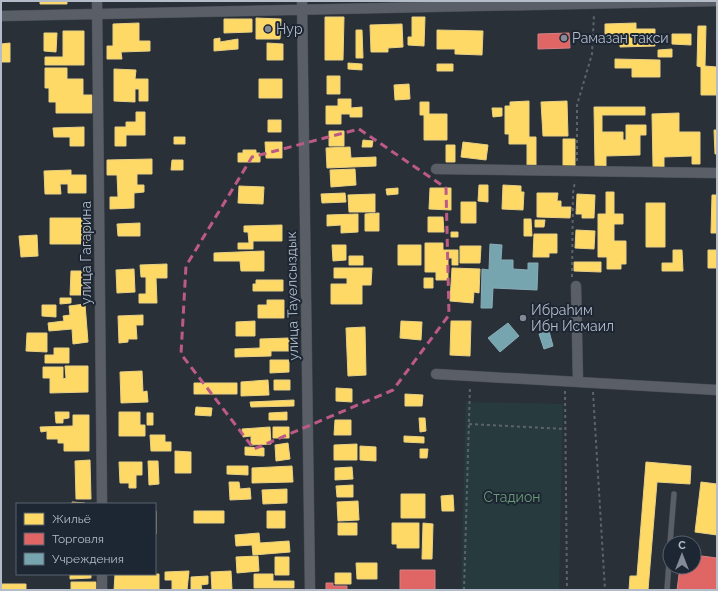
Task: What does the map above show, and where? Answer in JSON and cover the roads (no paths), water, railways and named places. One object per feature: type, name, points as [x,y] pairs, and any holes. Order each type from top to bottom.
[{"type":"street","name":"улица Гагарина","points":[[97,1],[102,503]]},
{"type":"street","points":[[1,16],[98,14],[302,6],[717,1]]},
{"type":"street","name":"улица Тауелсыздык","points":[[302,6],[310,590]]},
{"type":"street","points":[[436,169],[717,173]]},
{"type":"street","points":[[576,286],[578,382]]},
{"type":"street","points":[[436,374],[717,390]]},
{"type":"street","points":[[102,575],[102,590]]},
{"type":"lane","points":[[671,535],[674,494]]},
{"type":"lane","points":[[667,590],[668,575]]},
{"type":"place","name":"Нур","points":[[268,29]]},
{"type":"place","name":"Рамазан такси","points":[[564,38]]},
{"type":"place","name":"Ибраһим Ибн Исмаил","points":[[523,318]]},
{"type":"park label","name":"Стадион","points":[[512,497]]}]
